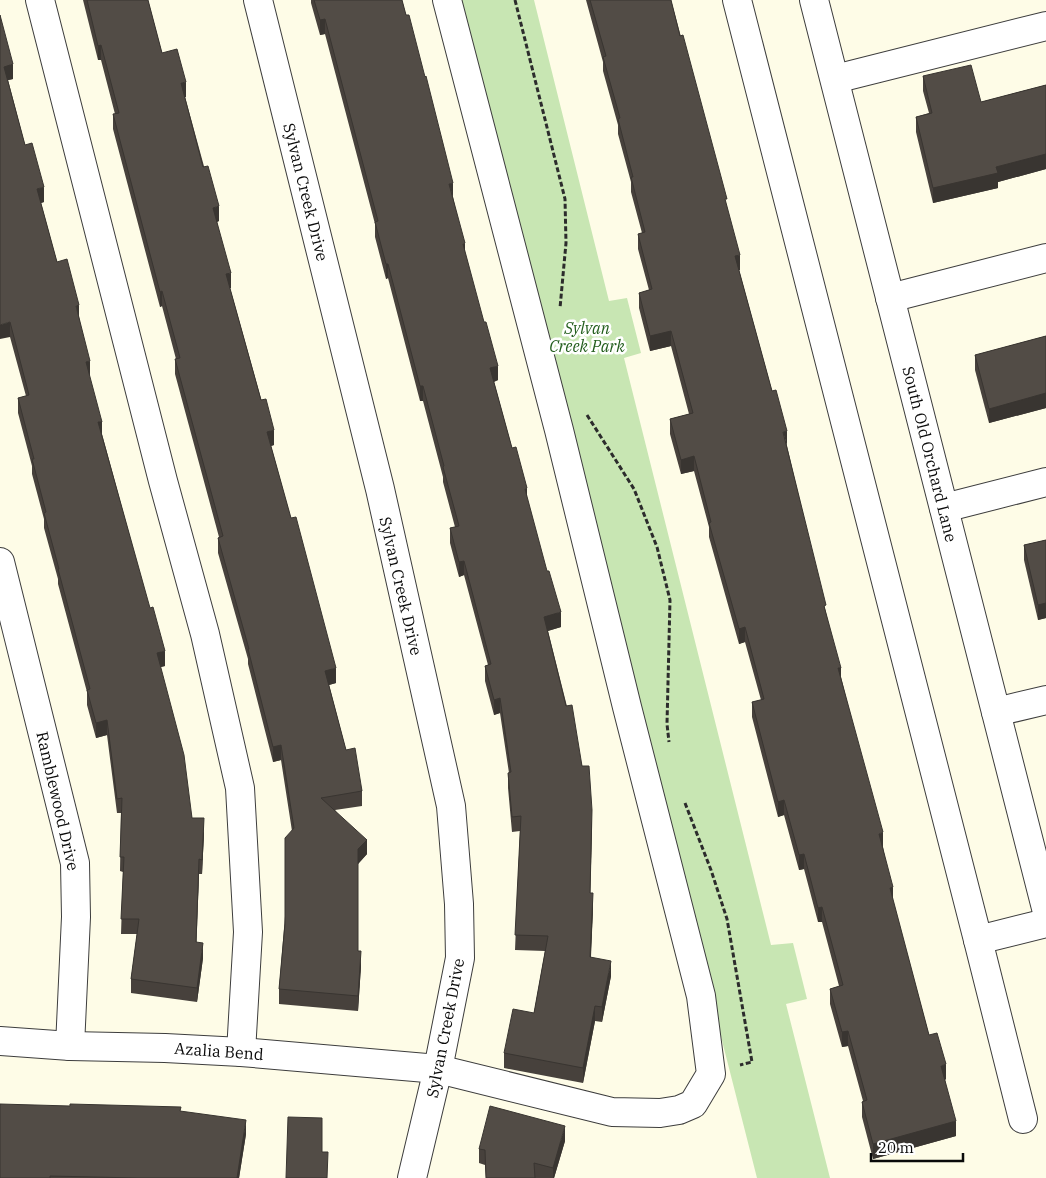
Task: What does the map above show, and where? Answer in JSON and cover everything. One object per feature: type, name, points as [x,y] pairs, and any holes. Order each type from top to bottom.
[{"type":"street","points":[[40,0],[163,481],[205,634],[240,788],[248,932],[240,1052]]},
{"type":"street","name":"Sylvan Creek Drive","points":[[258,0],[380,488],[451,806],[460,904],[460,958],[438,1069],[412,1178]]},
{"type":"street","points":[[447,0],[559,430],[701,996],[711,1074]]},
{"type":"street","points":[[737,0],[1023,1119]]},
{"type":"street","name":"South Old Orchard Lane","points":[[814,0],[1046,908]]},
{"type":"street","points":[[835,79],[1046,26]]},
{"type":"street","points":[[890,298],[1046,258]]},
{"type":"street","points":[[944,508],[1046,482]]},
{"type":"street","name":"Ramblewood Drive","points":[[0,562],[75,863],[76,917],[70,1046]]},
{"type":"street","points":[[996,712],[1046,700]]},
{"type":"street","points":[[978,940],[1046,923]]},
{"type":"street","name":"Azalia Bend","points":[[0,1041],[70,1046],[240,1052],[438,1069],[612,1112],[660,1113],[680,1110],[693,1104],[711,1074]]},
{"type":"path","points":[[515,0],[565,199],[566,243],[560,315]]},
{"type":"path","points":[[583,409],[634,488],[657,547],[670,600],[667,724],[670,748]]},
{"type":"path","points":[[682,796],[728,920],[752,1062],[711,1074]]},
{"type":"green space","name":"Sylvan Creek Park","points":[[457,0],[534,0],[609,301],[627,298],[641,353],[624,358],[771,945],[793,943],[807,999],[786,1004],[830,1178],[757,1178]]},
{"type":"building","points":[[87,0],[148,0],[162,53],[177,49],[186,82],[181,83],[203,167],[208,166],[219,206],[213,208],[231,273],[226,274],[261,400],[266,399],[274,430],[267,432],[291,518],[296,517],[336,668],[325,671],[346,750],[355,748],[362,791],[321,798],[367,840],[358,849],[358,951],[361,951],[358,996],[279,989],[285,924],[285,838],[294,828],[281,745],[273,747],[249,649],[218,538],[223,536],[175,359],[180,358],[162,291],[160,292],[113,114],[119,113],[101,45],[98,46]]},
{"type":"building","points":[[314,0],[402,0],[406,15],[409,15],[426,76],[453,183],[449,184],[465,243],[463,244],[498,366],[490,368],[512,448],[516,447],[547,571],[549,571],[561,612],[544,617],[566,706],[572,705],[582,766],[589,766],[592,810],[590,893],[593,893],[590,957],[611,961],[602,1007],[595,1006],[583,1068],[504,1053],[513,1009],[534,1013],[548,936],[515,935],[521,816],[512,817],[508,773],[511,772],[500,698],[494,700],[485,666],[491,664],[464,561],[459,562],[450,528],[459,526],[444,466],[423,386],[420,386],[388,264],[386,264],[375,222],[378,221],[325,19],[320,20]]},
{"type":"building","points":[[590,0],[671,0],[680,36],[683,35],[727,199],[725,199],[740,255],[735,256],[772,391],[776,390],[787,431],[783,432],[826,605],[824,606],[841,668],[838,668],[883,832],[879,834],[893,887],[890,888],[929,1035],[937,1033],[946,1064],[941,1066],[956,1121],[873,1144],[862,1102],[867,1100],[848,1031],[842,1032],[830,989],[843,985],[822,907],[818,908],[804,854],[799,855],[784,800],[778,802],[752,702],[764,699],[745,627],[739,629],[709,523],[711,522],[694,456],[681,460],[670,419],[693,413],[671,331],[650,336],[639,293],[652,289],[638,234],[645,232],[618,119],[620,118],[603,57],[606,56]]},
{"type":"building","points":[[0,15],[13,64],[4,67],[25,145],[32,143],[44,187],[37,189],[57,262],[67,259],[79,305],[76,306],[90,361],[86,362],[102,422],[98,422],[150,608],[153,607],[165,651],[157,653],[184,755],[192,818],[204,818],[202,860],[199,859],[196,942],[203,943],[197,988],[131,979],[139,919],[121,919],[124,857],[120,857],[122,798],[117,799],[107,720],[96,723],[87,690],[90,689],[44,513],[46,512],[18,398],[29,395],[10,322],[0,325]]},
{"type":"building","points":[[971,65],[981,102],[1046,85],[1046,154],[996,167],[998,173],[933,188],[916,117],[932,113],[923,76]]},
{"type":"building","points":[[1046,336],[1046,393],[989,409],[975,355]]},
{"type":"building","points":[[1046,540],[1046,603],[1038,605],[1024,545]]},
{"type":"building","points":[[0,1104],[181,1107],[180,1111],[246,1120],[237,1178],[50,1176],[50,1178],[0,1178]]},
{"type":"building","points":[[490,1106],[565,1126],[553,1168],[534,1163],[535,1178],[486,1178],[485,1150],[479,1149]]},
{"type":"building","points":[[288,1117],[322,1118],[322,1152],[328,1152],[327,1178],[286,1178]]}]
